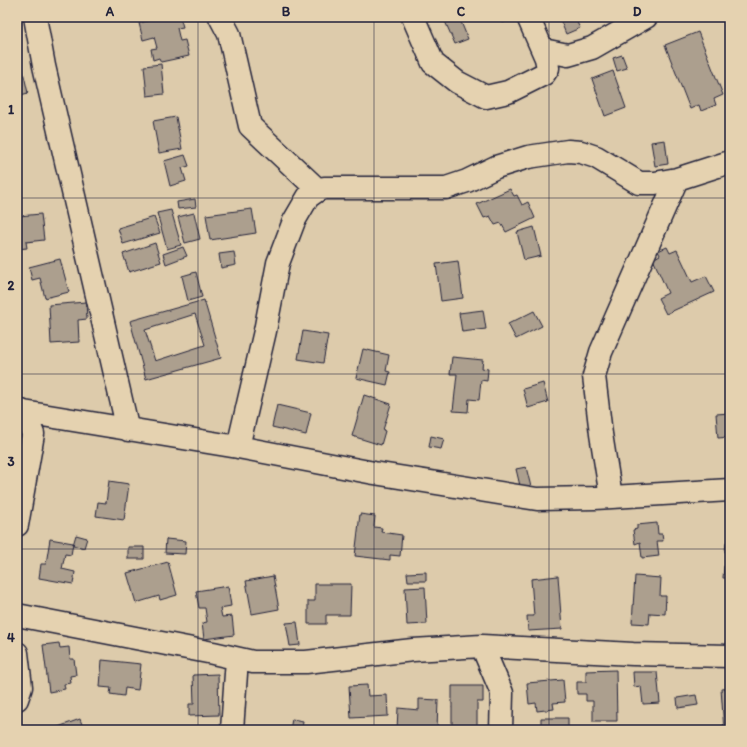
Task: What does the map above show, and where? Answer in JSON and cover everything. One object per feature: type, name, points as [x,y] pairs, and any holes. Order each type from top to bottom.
[{"type":"street","points":[[35,17],[128,430]]},
{"type":"street","points":[[220,17],[228,34],[250,126],[318,190]]},
{"type":"street","points":[[413,17],[433,63],[457,82],[486,97],[508,92],[544,74],[548,68],[543,50],[528,17]]},
{"type":"street","points":[[543,50],[568,55],[592,48],[646,17]]},
{"type":"street","points":[[238,447],[265,331],[278,263],[294,221],[308,197],[318,190],[324,188],[446,188],[467,181],[496,167],[528,158],[568,151],[581,152],[596,157],[639,183],[655,183],[677,179],[730,162]]},
{"type":"street","points":[[611,497],[594,376],[601,352],[677,179]]},
{"type":"street","points":[[21,410],[128,430],[238,447],[374,473],[537,499],[611,497],[730,490]]},
{"type":"street","points":[[17,525],[33,434],[21,410]]},
{"type":"street","points":[[17,615],[253,662],[306,662],[413,650],[482,646],[632,654],[730,656]]},
{"type":"street","points":[[482,646],[502,693],[501,730]]},
{"type":"street","points":[[17,653],[21,687],[17,699]]},
{"type":"street","points":[[232,730],[236,658]]},
{"type":"building","points":[[164,17],[180,17],[183,27],[177,28],[180,41],[185,40],[189,56],[161,62],[159,58],[153,60],[151,49],[157,48],[154,37],[143,40],[139,23]]},
{"type":"building","points":[[449,17],[459,17],[468,39],[455,44],[444,19]]},
{"type":"building","points":[[500,17],[516,17],[502,23]]},
{"type":"building","points":[[559,17],[574,17],[580,28],[566,34]]},
{"type":"building","points":[[698,32],[723,95],[714,99],[716,105],[701,111],[699,105],[690,109],[665,45]]},
{"type":"building","points":[[622,55],[627,68],[617,71],[613,58]]},
{"type":"building","points":[[161,64],[164,94],[147,96],[144,66]]},
{"type":"building","points":[[22,67],[28,93],[17,96],[17,69]]},
{"type":"building","points":[[613,71],[626,108],[605,116],[592,79]]},
{"type":"building","points":[[176,117],[182,149],[159,153],[153,121]]},
{"type":"building","points":[[665,140],[668,164],[655,166],[651,142]]},
{"type":"building","points":[[185,155],[189,166],[182,168],[186,181],[170,186],[164,161]]},
{"type":"building","points":[[510,189],[514,196],[517,195],[522,205],[528,202],[535,218],[506,232],[501,223],[495,225],[490,216],[484,218],[477,204]]},
{"type":"building","points":[[195,199],[196,207],[178,209],[177,202]]},
{"type":"building","points":[[17,208],[19,216],[41,214],[44,240],[26,242],[27,248],[17,249]]},
{"type":"building","points":[[252,209],[256,233],[210,240],[206,215]]},
{"type":"building","points":[[171,210],[181,245],[167,249],[157,213]]},
{"type":"building","points":[[194,213],[200,239],[185,243],[178,217]]},
{"type":"building","points":[[154,217],[160,233],[123,244],[118,228]]},
{"type":"building","points":[[534,227],[541,256],[524,260],[517,232]]},
{"type":"building","points":[[155,243],[161,262],[129,272],[123,254]]},
{"type":"building","points":[[183,247],[187,256],[166,264],[163,254]]},
{"type":"building","points":[[667,247],[670,253],[677,250],[692,282],[706,276],[714,292],[666,314],[658,298],[668,293],[653,259],[660,255],[658,251]]},
{"type":"building","points":[[234,252],[236,265],[221,268],[219,254]]},
{"type":"building","points":[[60,259],[69,292],[45,298],[40,278],[32,280],[29,267]]},
{"type":"building","points":[[458,261],[463,298],[441,301],[436,264]]},
{"type":"building","points":[[196,272],[202,297],[188,301],[182,276]]},
{"type":"building","points":[[204,300],[221,358],[146,379],[130,321]],"holes":[[[195,314],[205,345],[155,361],[145,330]]]},
{"type":"building","points":[[86,302],[87,319],[78,320],[79,342],[51,344],[49,305]]},
{"type":"building","points":[[483,310],[486,329],[462,332],[459,313]]},
{"type":"building","points":[[534,311],[542,326],[516,339],[508,324]]},
{"type":"building","points":[[303,331],[328,335],[323,363],[298,359]]},
{"type":"building","points":[[363,349],[389,355],[386,371],[390,372],[387,385],[356,378]]},
{"type":"building","points":[[452,357],[483,360],[482,368],[488,369],[487,381],[481,380],[479,400],[469,399],[468,412],[453,411],[457,374],[450,374]]},
{"type":"building","points":[[543,383],[548,402],[528,408],[523,389]]},
{"type":"building","points":[[364,395],[391,404],[383,430],[385,431],[381,445],[352,436]]},
{"type":"building","points":[[277,405],[311,413],[306,435],[272,427]]},
{"type":"building","points":[[730,413],[730,437],[718,438],[716,414]]},
{"type":"building","points":[[431,436],[444,439],[441,449],[429,447]]},
{"type":"building","points":[[526,467],[531,487],[521,490],[516,469]]},
{"type":"building","points":[[109,481],[129,484],[124,520],[96,516],[98,502],[106,503]]},
{"type":"building","points":[[360,514],[375,516],[374,527],[382,528],[381,532],[402,535],[400,556],[390,555],[390,560],[355,556]]},
{"type":"building","points":[[657,523],[658,534],[662,534],[663,541],[657,541],[659,556],[642,558],[640,542],[635,544],[633,530],[637,529],[637,525]]},
{"type":"building","points":[[76,535],[87,538],[84,548],[73,545]]},
{"type":"building","points":[[50,539],[73,543],[71,555],[65,554],[62,569],[75,572],[73,584],[39,578],[41,564],[46,564]]},
{"type":"building","points":[[166,539],[186,541],[185,554],[165,553]]},
{"type":"building","points":[[726,542],[730,542],[730,553],[725,552]]},
{"type":"building","points":[[128,547],[144,547],[144,559],[128,559]]},
{"type":"building","points":[[168,562],[177,595],[160,600],[159,596],[136,603],[127,573]]},
{"type":"building","points":[[724,566],[730,567],[730,578],[723,578]]},
{"type":"building","points":[[426,572],[426,581],[408,581],[407,573]]},
{"type":"building","points":[[273,576],[279,609],[252,614],[246,581]]},
{"type":"building","points":[[558,576],[562,629],[528,631],[527,616],[534,616],[531,579]]},
{"type":"building","points":[[635,576],[661,578],[660,596],[666,596],[665,614],[650,613],[649,624],[632,623]]},
{"type":"building","points":[[315,584],[351,584],[350,615],[326,615],[326,624],[308,624],[308,601],[315,601]]},
{"type":"building","points":[[228,586],[231,606],[220,608],[222,617],[232,616],[234,635],[204,639],[202,623],[207,622],[205,608],[199,608],[196,591]]},
{"type":"building","points":[[425,587],[427,624],[407,625],[405,588]]},
{"type":"building","points":[[728,602],[730,602],[730,646],[727,646]]},
{"type":"building","points":[[297,622],[300,645],[290,646],[286,623]]},
{"type":"building","points":[[59,643],[60,648],[69,647],[70,659],[74,659],[76,675],[70,676],[71,683],[64,684],[65,689],[49,692],[43,645]]},
{"type":"building","points":[[102,660],[141,664],[138,690],[125,688],[124,696],[110,694],[111,688],[100,687]]},
{"type":"building","points":[[616,670],[617,721],[593,721],[593,701],[586,701],[586,694],[577,694],[577,682],[586,682],[586,671]]},
{"type":"building","points":[[633,672],[657,672],[660,703],[643,704],[641,686],[634,687]]},
{"type":"building","points":[[218,674],[219,715],[189,716],[189,704],[194,704],[193,675]]},
{"type":"building","points":[[563,680],[565,702],[553,703],[554,709],[537,711],[536,703],[529,704],[527,683]]},
{"type":"building","points":[[367,685],[368,696],[387,695],[388,716],[351,718],[349,686]]},
{"type":"building","points":[[452,686],[483,686],[483,702],[477,702],[477,730],[452,730]]},
{"type":"building","points":[[730,688],[730,730],[724,730],[721,689]]},
{"type":"building","points":[[696,695],[698,705],[678,708],[677,698]]},
{"type":"building","points":[[419,699],[438,700],[437,730],[397,730],[398,708],[419,710]]},
{"type":"building","points":[[541,718],[568,718],[568,730],[541,730]]},
{"type":"building","points":[[80,719],[84,730],[50,730]]},
{"type":"building","points":[[292,719],[303,721],[302,730],[290,730]]}]
